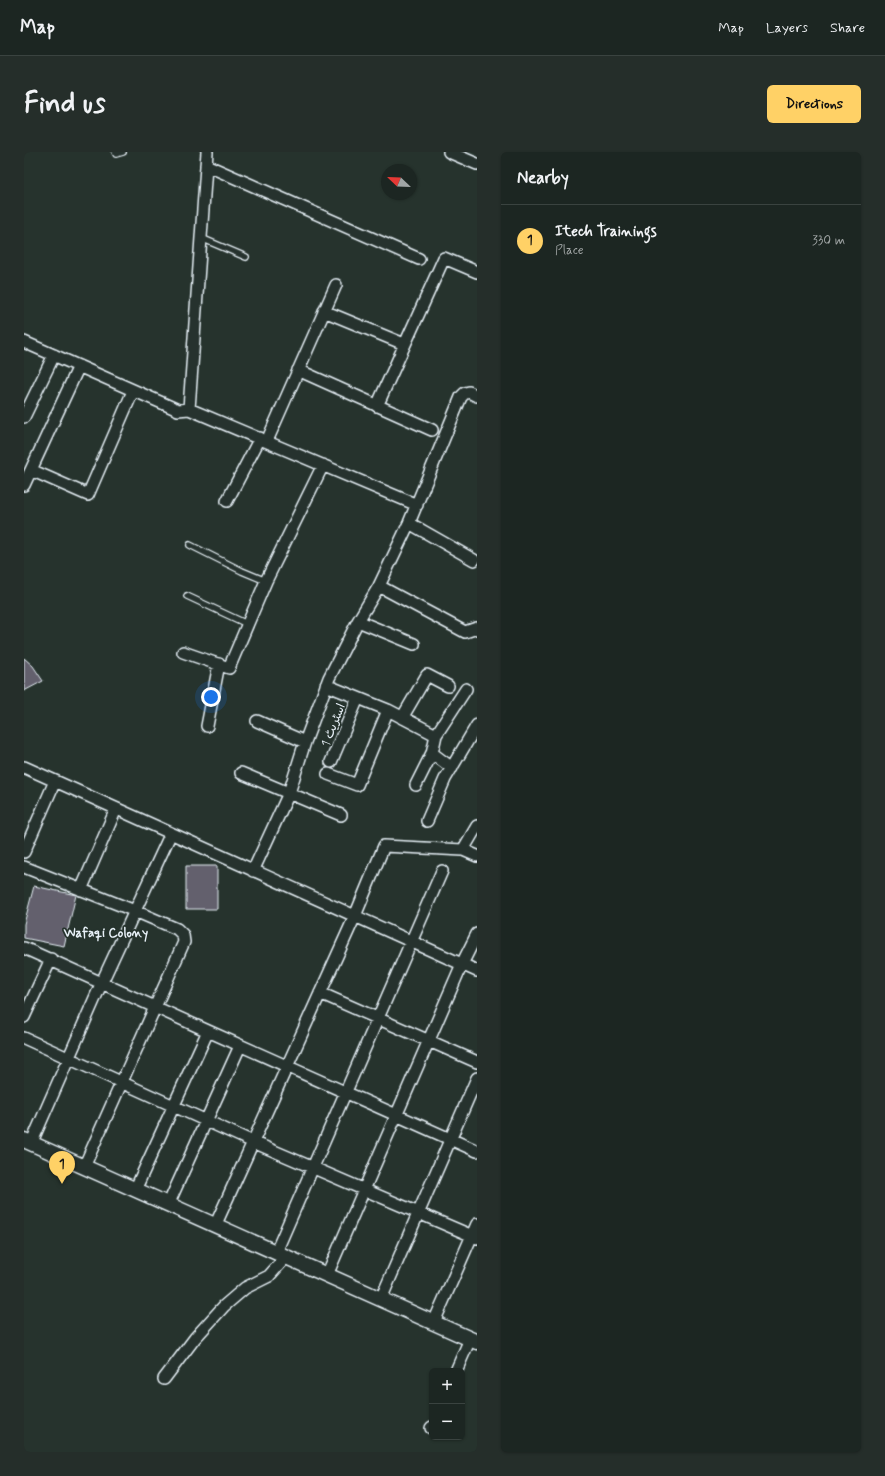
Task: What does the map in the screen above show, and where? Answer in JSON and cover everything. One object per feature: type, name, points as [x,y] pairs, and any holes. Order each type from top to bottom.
[{"type":"street","points":[[189,409],[207,152]]},
{"type":"street","points":[[449,152],[477,164]]},
{"type":"street","points":[[206,165],[419,259]]},
{"type":"street","points":[[377,406],[444,258],[477,272]]},
{"type":"street","points":[[227,501],[264,440],[298,370],[336,285]]},
{"type":"street","points":[[324,310],[404,344]]},
{"type":"street","points":[[24,342],[178,410],[189,409],[418,505]]},
{"type":"street","points":[[24,417],[54,355]]},
{"type":"street","points":[[24,485],[79,366]]},
{"type":"street","points":[[298,370],[432,430]]},
{"type":"street","points":[[31,470],[88,495],[133,391]]},
{"type":"street","points":[[253,871],[289,793],[305,742],[326,686],[418,505],[461,397],[468,392],[477,396]]},
{"type":"street","points":[[183,652],[229,668],[266,581],[323,465]]},
{"type":"street","points":[[409,523],[474,560]]},
{"type":"street","points":[[378,586],[465,632],[477,628]]},
{"type":"street","points":[[358,621],[414,644]]},
{"type":"street","points":[[206,726],[219,664]]},
{"type":"street","points":[[402,718],[427,675],[448,686]]},
{"type":"street","points":[[326,686],[388,710],[436,735]]},
{"type":"street","points":[[416,785],[432,753],[436,735],[466,689]]},
{"type":"street","name":"اسٹریٹ 1","points":[[331,762],[358,698]]},
{"type":"street","points":[[328,774],[357,785],[388,710]]},
{"type":"street","points":[[257,721],[305,742]]},
{"type":"street","points":[[427,821],[445,779],[477,725]]},
{"type":"street","points":[[432,753],[452,768]]},
{"type":"street","points":[[24,767],[477,971]]},
{"type":"street","points":[[241,773],[341,815]]},
{"type":"street","points":[[24,852],[55,782]]},
{"type":"street","points":[[81,890],[116,809]]},
{"type":"street","points":[[463,850],[477,826]]},
{"type":"street","points":[[171,833],[102,982],[69,1059],[28,1142],[474,1340],[458,1368]]},
{"type":"street","points":[[215,1226],[355,916],[384,846],[463,850],[477,856]]},
{"type":"street","points":[[24,867],[135,910],[177,929],[183,935],[184,942],[84,1167]]},
{"type":"street","points":[[164,1379],[195,1338],[224,1306],[245,1288],[270,1276],[281,1254],[313,1166],[442,871]]},
{"type":"street","points":[[327,1275],[462,964],[477,934]]},
{"type":"street","points":[[24,948],[102,982],[208,1032],[477,1151]]},
{"type":"street","points":[[24,1017],[50,959]]},
{"type":"street","points":[[320,993],[477,1062]]},
{"type":"street","points":[[135,1190],[208,1032]]},
{"type":"street","points":[[24,1038],[253,1142],[313,1166],[474,1237]]},
{"type":"street","points":[[168,1205],[240,1046]]},
{"type":"street","points":[[381,1299],[477,1078]]},
{"type":"street","points":[[434,1322],[474,1237],[477,1224]]},
{"type":"lane","points":[[115,152],[116,154],[123,152]]},
{"type":"lane","points":[[201,238],[246,257]]},
{"type":"lane","points":[[190,545],[242,571],[266,581]]},
{"type":"lane","points":[[187,596],[247,624]]},
{"type":"building","points":[[24,658],[33,666],[43,681],[24,691]]},
{"type":"building","points":[[186,866],[217,866],[217,909],[186,909]]},
{"type":"building","points":[[34,886],[76,895],[64,946],[24,938],[24,924]]},
{"type":"place","name":"Itech Trainings","points":[[62,1184]]},
{"type":"district","name":"Wafaqi Colony","points":[[106,932]]}]
